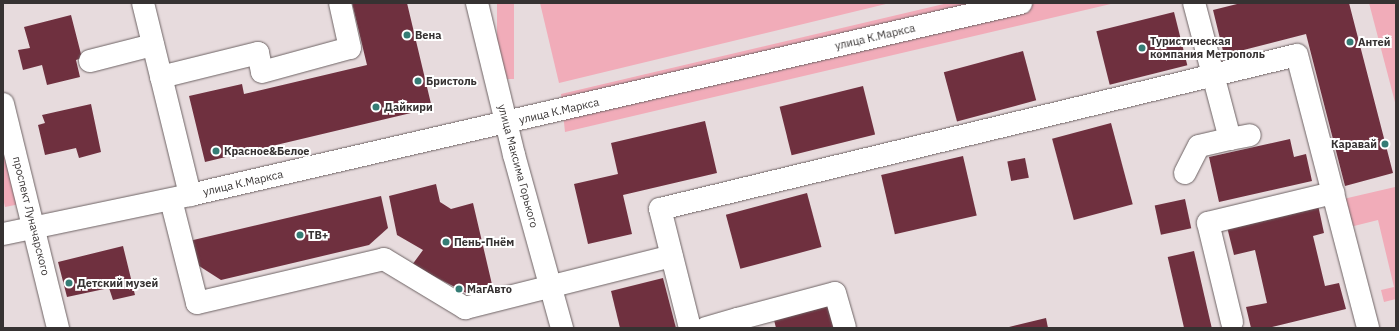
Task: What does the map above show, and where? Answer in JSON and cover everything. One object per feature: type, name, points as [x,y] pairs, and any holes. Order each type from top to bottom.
[{"type":"street","points":[[143,3],[161,77],[197,303],[384,259],[465,308],[672,256]]},
{"type":"street","points":[[161,77],[258,53],[262,72],[350,48],[340,3]]},
{"type":"street","name":"улица Максима Горького","points":[[476,3],[506,123],[562,328]]},
{"type":"street","name":"улица К.Маркса","points":[[3,234],[34,229],[180,198],[1021,3]]},
{"type":"street","points":[[1185,173],[1199,146],[1240,137],[1213,75],[1194,3]]},
{"type":"street","points":[[90,61],[153,45]]},
{"type":"street","points":[[690,328],[660,209],[1297,55],[1368,328]]},
{"type":"street","name":"проспект Луначарского","points":[[3,104],[58,328]]},
{"type":"street","points":[[1232,322],[1208,223],[1333,193]]},
{"type":"street","points":[[706,328],[739,324],[836,293],[845,328]]},
{"type":"shaded area","points":[[497,3],[514,3],[514,79],[497,79]]},
{"type":"shaded area","points":[[540,3],[890,3],[559,83]]},
{"type":"shaded area","points":[[948,3],[1115,3],[565,132],[561,94]]},
{"type":"shaded area","points":[[1369,3],[1396,3],[1396,106]]},
{"type":"shaded area","points":[[3,137],[20,204],[5,207],[3,198]]},
{"type":"shaded area","points":[[1395,187],[1396,299],[1384,302],[1381,290],[1394,287],[1378,220],[1346,228],[1339,200]]},
{"type":"building","points":[[352,3],[407,3],[432,108],[205,162],[189,96],[242,84],[244,94],[367,65]]},
{"type":"building","points":[[1241,3],[1349,3],[1393,173],[1345,186],[1306,34],[1224,55],[1213,10]]},
{"type":"building","name":"Туристическая компания Метрополь","points":[[1174,12],[1187,65],[1110,85],[1096,31]]},
{"type":"building","points":[[71,15],[82,58],[76,60],[80,77],[47,85],[42,65],[23,70],[18,50],[30,48],[24,27]]},
{"type":"building","points":[[1023,51],[1036,100],[957,121],[944,72]]},
{"type":"building","points":[[863,86],[875,135],[792,155],[780,107]]},
{"type":"building","points":[[91,104],[101,152],[79,158],[76,148],[45,155],[38,125],[45,123],[42,115]]},
{"type":"building","points":[[705,121],[717,173],[623,195],[632,234],[588,244],[574,184],[618,174],[611,143]]},
{"type":"building","points":[[1111,123],[1133,204],[1074,220],[1052,139]]},
{"type":"building","points":[[1290,139],[1294,157],[1306,154],[1312,181],[1219,202],[1209,157]]},
{"type":"building","points":[[963,156],[977,215],[895,234],[881,175]]},
{"type":"building","points":[[1025,158],[1029,178],[1011,181],[1007,161]]},
{"type":"building","name":"Пень-Пнём","points":[[436,184],[440,202],[451,209],[473,203],[494,293],[476,298],[412,265],[423,250],[397,235],[389,196]]},
{"type":"building","points":[[807,193],[821,247],[740,269],[726,215]]},
{"type":"building","name":"ТВ+","points":[[381,196],[388,228],[369,245],[221,280],[196,264],[189,241]]},
{"type":"building","points":[[1185,199],[1191,228],[1161,235],[1155,205]]},
{"type":"building","points":[[1318,205],[1324,233],[1313,236],[1325,286],[1339,283],[1346,309],[1268,328],[1251,328],[1246,307],[1267,303],[1255,250],[1234,255],[1227,227]]},
{"type":"building","points":[[123,246],[135,295],[113,300],[109,288],[67,297],[58,262]]},
{"type":"building","points":[[1194,251],[1212,328],[1184,328],[1168,257]]},
{"type":"building","points":[[663,278],[676,328],[620,328],[611,291]]},
{"type":"building","points":[[828,306],[834,328],[776,328],[774,320]]},
{"type":"building","points":[[1046,318],[1048,328],[1009,328],[1009,327]]},
{"type":"place","name":"Вена","points":[[407,35]]},
{"type":"place","name":"Антей","points":[[1350,42]]},
{"type":"place","name":"Туристическая компания Метрополь","points":[[1142,48]]},
{"type":"place","name":"Бристоль","points":[[418,81]]},
{"type":"place","name":"Дайкири","points":[[376,107]]},
{"type":"place","name":"Каравай","points":[[1385,144]]},
{"type":"place","name":"Красное&Белое","points":[[216,151]]},
{"type":"place","name":"ТВ+","points":[[300,235]]},
{"type":"place","name":"Пень-Пнём","points":[[446,242]]},
{"type":"place","name":"Детский музей","points":[[69,283]]},
{"type":"place","name":"МагАвто","points":[[459,289]]}]
